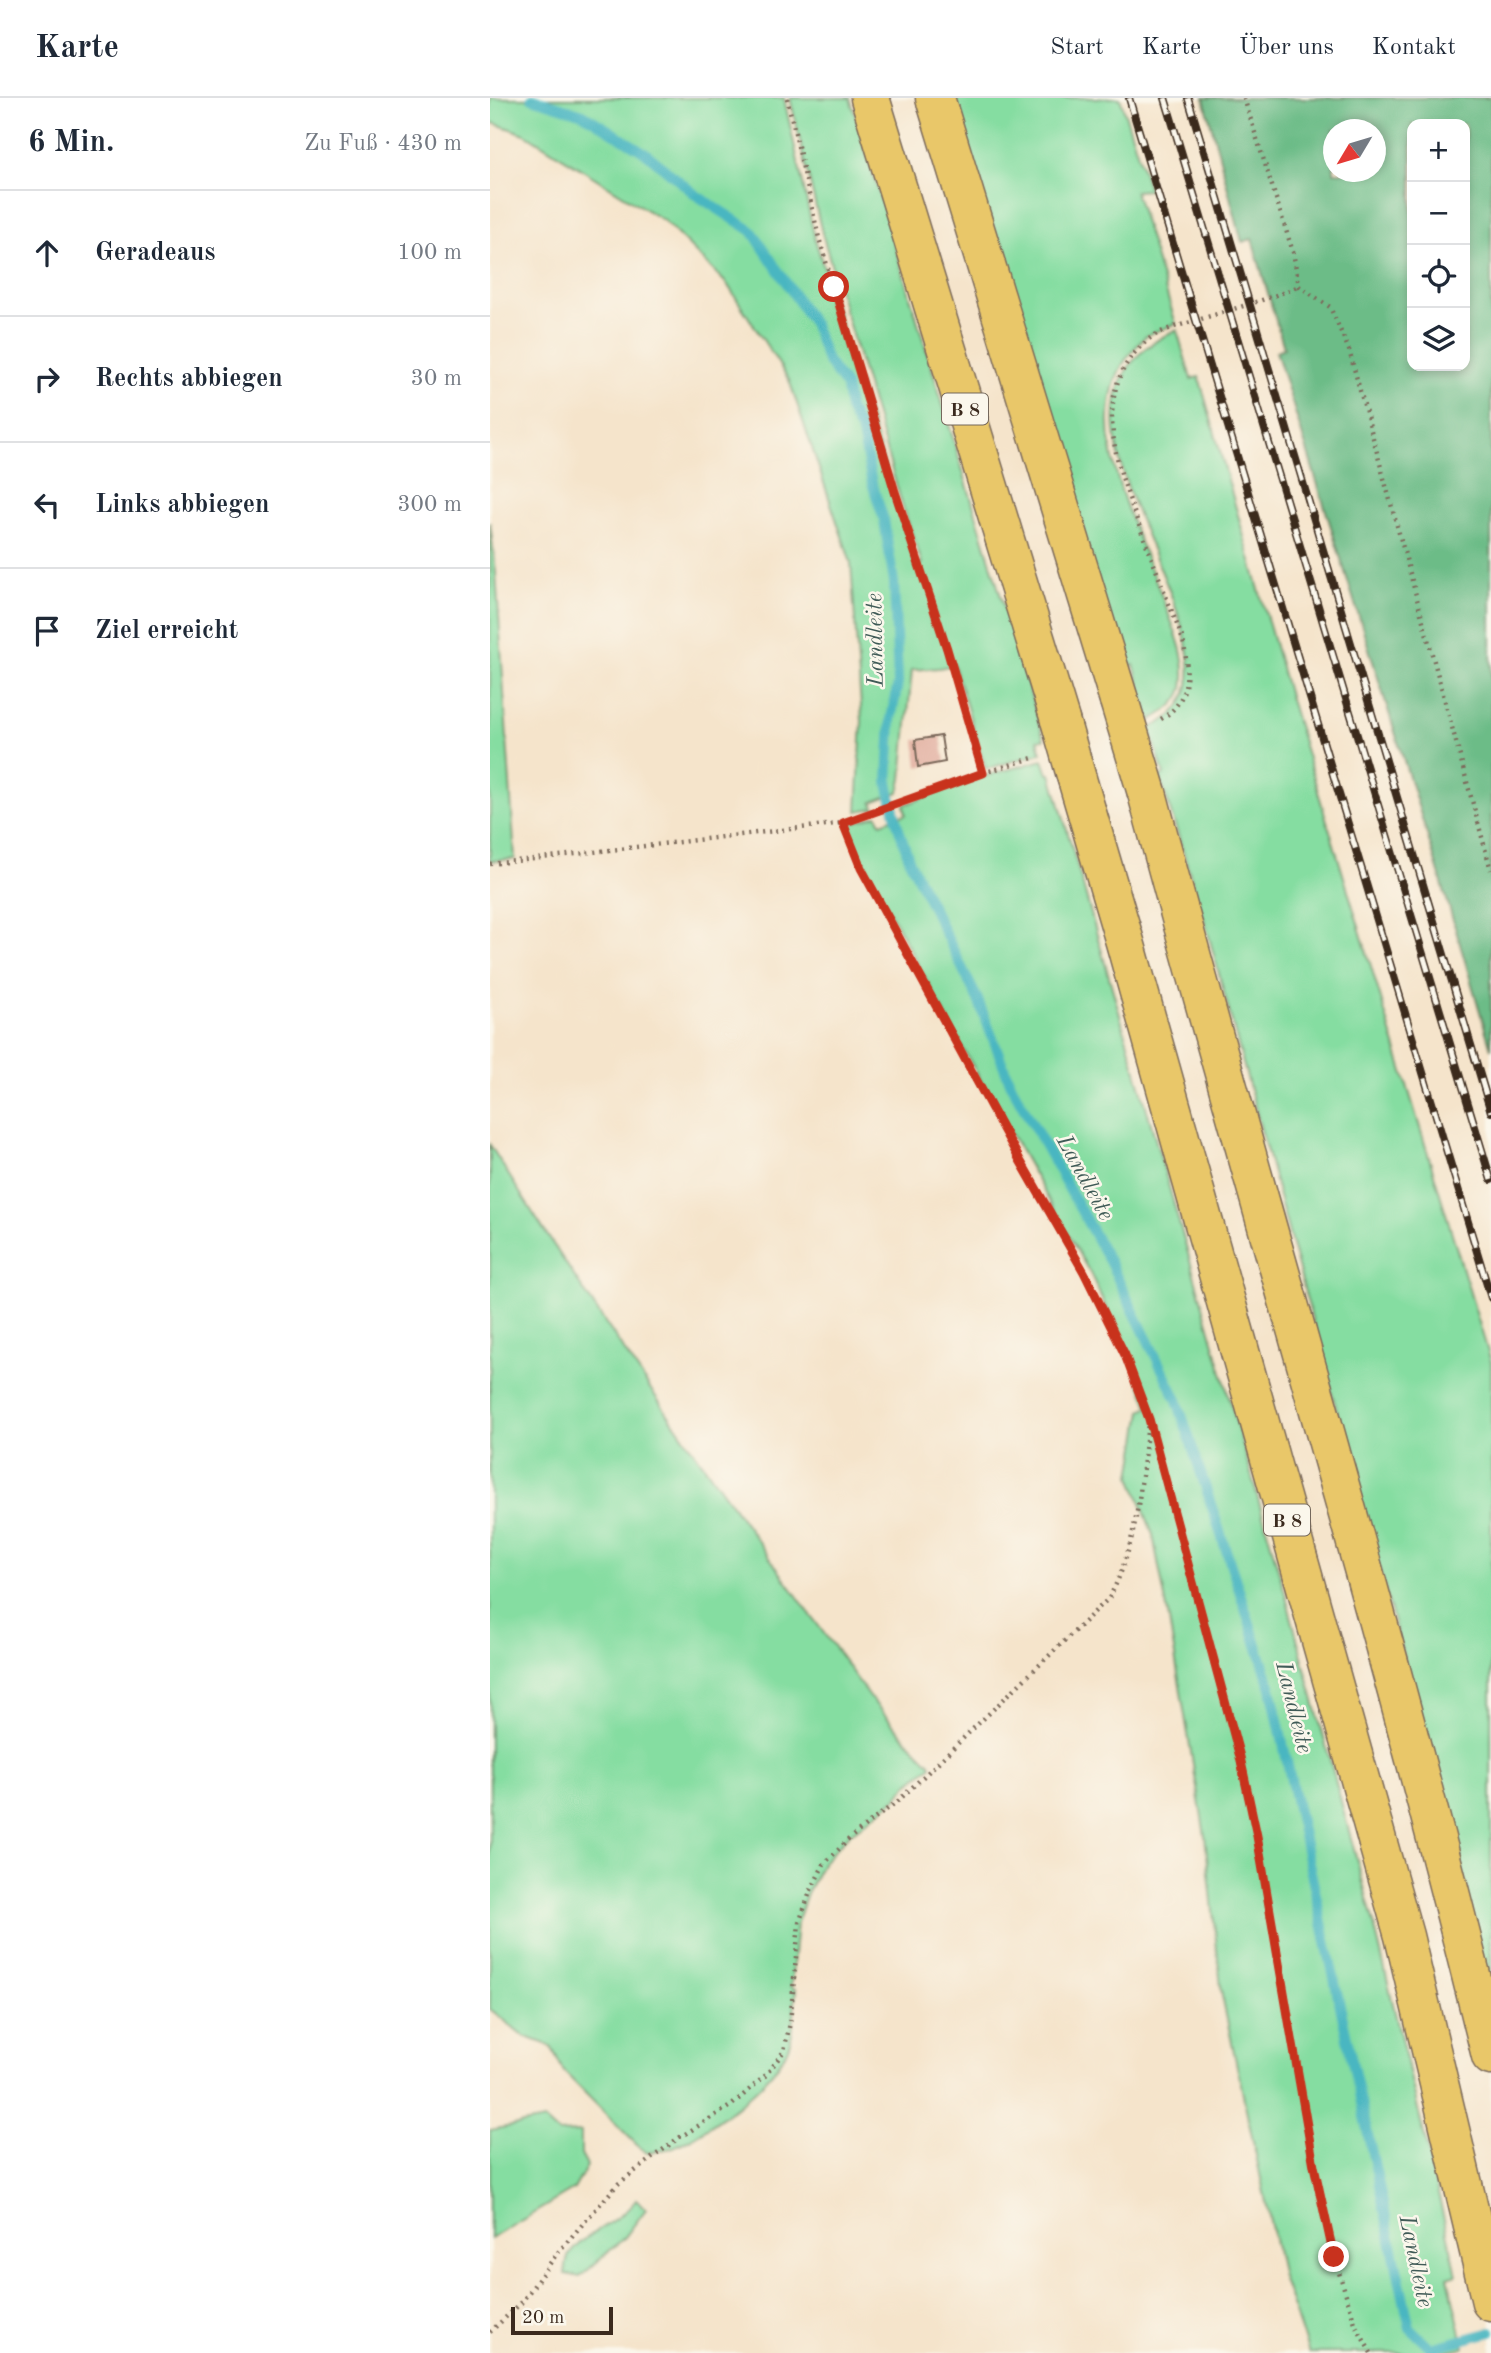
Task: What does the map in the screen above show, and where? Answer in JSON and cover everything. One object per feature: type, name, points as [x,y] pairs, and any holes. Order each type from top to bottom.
[{"type":"highway","name":"B 8","points":[[870,98],[1060,720],[1129,956],[1404,1936],[1491,2302]]},
{"type":"highway","points":[[935,98],[1147,793],[1455,1906],[1491,2056]]},
{"type":"path","points":[[787,98],[819,238],[983,773]]},
{"type":"path","points":[[1244,98],[1293,252],[1299,286],[1331,307],[1349,350],[1491,870]]},
{"type":"path","points":[[1158,722],[1169,715],[1181,700],[1187,685],[1188,664],[1183,640],[1126,491],[1115,451],[1112,399],[1118,378],[1129,361],[1150,339],[1174,327],[1299,286]]},
{"type":"path","points":[[490,864],[843,823],[1029,759]]},
{"type":"path","points":[[843,823],[861,868],[1084,1272],[1125,1355],[1149,1419],[1214,1656],[1257,1836],[1314,2166],[1334,2257],[1356,2326],[1371,2353]]},
{"type":"path","points":[[490,2332],[522,2303],[559,2251],[618,2184],[677,2140],[732,2105],[766,2075],[778,2059],[783,2051],[790,2023],[799,1923],[824,1864],[850,1838],[899,1800],[1110,1598],[1121,1576],[1130,1547],[1149,1419]]},
{"type":"green space","points":[[490,98],[784,98],[815,239],[916,566],[922,563],[822,233],[790,98],[850,98],[1044,739],[1038,740],[1041,753],[986,769],[954,665],[912,670],[899,792],[872,802],[875,808],[857,811],[862,721],[851,563],[789,380],[727,284],[664,221],[525,134],[490,122]]},
{"type":"green space","points":[[943,98],[1120,98],[1149,190],[1135,191],[1176,324],[1146,336],[1135,348],[1117,376],[1109,407],[1110,440],[1127,510],[1176,635],[1184,666],[1183,688],[1178,699],[1170,708],[1150,721],[1134,665],[1118,668]]},
{"type":"green space","points":[[1204,98],[1491,98],[1491,1049],[1439,873],[1276,351],[1284,348],[1252,239],[1242,242]]},
{"type":"green space","points":[[1177,330],[1191,379],[1199,377],[1289,696],[1491,1362],[1491,2004],[1427,1745],[1205,922],[1160,777],[1164,775],[1150,728],[1184,697],[1188,652],[1172,597],[1124,476],[1114,418],[1128,368]]},
{"type":"green space","points":[[490,522],[496,572],[515,859],[490,861]]},
{"type":"green space","points":[[1043,760],[1048,774],[1051,774],[1283,1586],[1374,1924],[1457,2274],[1448,2277],[1464,2347],[1439,2353],[1309,2353],[1282,2277],[1222,1996],[1205,1836],[1168,1614],[1153,1535],[1131,1476],[1142,1411],[1149,1407],[1091,1275],[965,1052],[864,864],[848,825],[877,815],[881,823],[906,814],[904,805],[985,776]]},
{"type":"green space","points":[[490,1145],[628,1357],[725,1495],[872,1700],[932,1765],[907,1785],[897,1798],[849,1835],[823,1862],[808,1891],[797,1923],[791,1986],[796,1990],[792,2031],[788,2047],[777,2067],[752,2093],[706,2129],[674,2147],[647,2153],[564,2072],[551,2046],[524,2036],[490,2009]]},
{"type":"green space","points":[[544,2120],[558,2133],[581,2132],[581,2155],[587,2166],[574,2189],[490,2239],[490,2130]]},
{"type":"green space","points":[[636,2200],[646,2209],[625,2237],[580,2277],[565,2274],[567,2259],[574,2249]]},
{"type":"building","points":[[941,736],[945,762],[918,767],[915,740]]},
{"type":"waterway","name":"Landleite","points":[[532,98],[583,114],[647,154],[696,195],[752,231],[814,325],[827,361],[846,387],[849,409],[862,433],[872,483],[884,520],[894,582],[898,683],[891,719],[888,783],[897,823],[910,862],[978,1000],[1011,1085],[1109,1261],[1177,1400],[1271,1688],[1410,2328],[1431,2348],[1491,2332]]},
{"type":"railway","points":[[1129,98],[1491,1298]]},
{"type":"railway","points":[[1165,98],[1491,1180]]},
{"type":"railway","points":[[1188,98],[1491,1112]]},
{"type":"route","points":[[834,287],[983,773],[843,823],[861,868],[1084,1272],[1125,1355],[1149,1419],[1240,1757],[1257,1836],[1314,2166],[1334,2257]]}]
